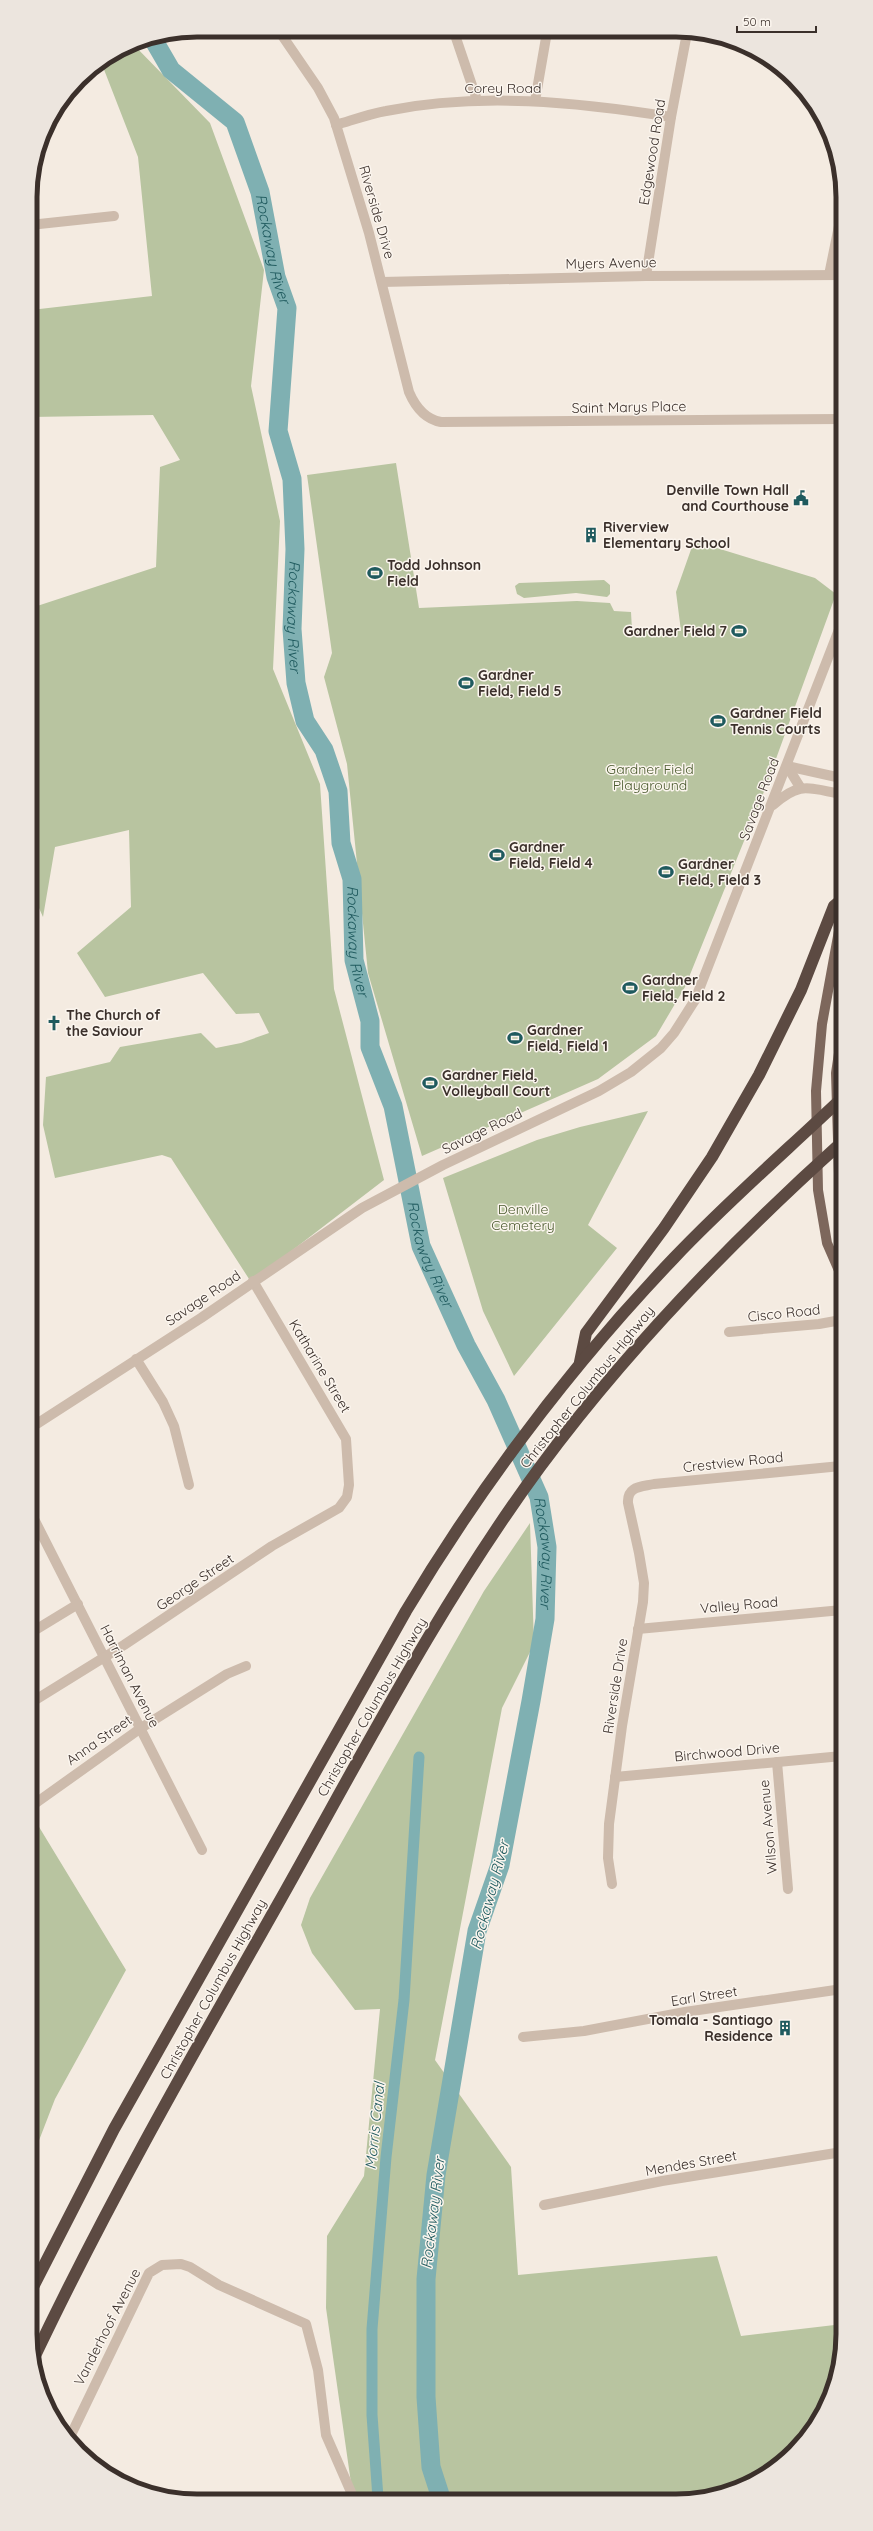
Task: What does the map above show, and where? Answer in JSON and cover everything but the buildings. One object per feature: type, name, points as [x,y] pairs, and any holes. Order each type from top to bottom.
[{"type":"highway","points":[[580,1363],[586,1333],[664,1228],[712,1157],[759,1076],[801,990],[834,906],[836,904]]},
{"type":"highway","name":"Christopher Columbus Highway","points":[[37,2279],[114,2130],[406,1611],[489,1482],[541,1412],[580,1363],[674,1258],[729,1202],[836,1104]]},
{"type":"highway","name":"Christopher Columbus Highway","points":[[38,2351],[74,2277],[194,2053],[406,1676],[491,1537],[545,1460],[646,1337],[703,1275],[800,1180],[836,1148]]},
{"type":"main road","points":[[836,947],[822,1024],[816,1092],[818,1190],[827,1243],[836,1263]]},
{"type":"street","name":"Riverside Drive","points":[[284,37],[318,88],[336,125],[382,282],[410,392],[422,412]]},
{"type":"street","points":[[456,37],[477,100]]},
{"type":"street","points":[[535,101],[546,37]]},
{"type":"street","name":"Edgewood Road","points":[[646,276],[671,117],[686,37]]},
{"type":"street","name":"Corey Road","points":[[336,125],[384,111],[423,105],[477,100],[535,101],[671,117]]},
{"type":"street","points":[[37,224],[114,216]]},
{"type":"street","points":[[829,275],[836,241]]},
{"type":"street","name":"Myers Avenue","points":[[382,282],[646,276],[836,275]]},
{"type":"street","name":"Saint Marys Place","points":[[422,412],[432,420],[441,422],[836,419]]},
{"type":"street","name":"Savage Road","points":[[37,1424],[202,1318],[253,1281],[362,1208],[443,1165],[599,1090],[630,1072],[661,1048],[677,1028],[695,1000],[772,806],[836,637]]},
{"type":"street","points":[[787,766],[836,777]]},
{"type":"street","points":[[787,766],[800,787]]},
{"type":"street","points":[[772,806],[788,792],[800,787],[836,793]]},
{"type":"street","name":"Katharine Street","points":[[253,1281],[337,1420],[346,1439],[348,1469]]},
{"type":"street","name":"Cisco Road","points":[[729,1332],[819,1324],[836,1321]]},
{"type":"street","points":[[136,1359],[163,1402],[174,1426],[189,1485]]},
{"type":"street","name":"Crestview Road","points":[[629,1493],[634,1488],[654,1484],[836,1467]]},
{"type":"street","name":"George Street","points":[[37,1699],[193,1600],[272,1546],[339,1508],[347,1497],[348,1469]]},
{"type":"street","name":"Riverside Drive","points":[[612,1884],[608,1844],[615,1777],[644,1583],[628,1503],[629,1493]]},
{"type":"street","name":"Harriman Avenue","points":[[37,1525],[105,1656],[202,1850]]},
{"type":"street","points":[[37,1629],[78,1604]]},
{"type":"street","name":"Valley Road","points":[[638,1628],[836,1611]]},
{"type":"street","name":"Anna Street","points":[[37,1801],[141,1728],[227,1674],[246,1666]]},
{"type":"street","name":"Birchwood Drive","points":[[615,1777],[836,1757]]},
{"type":"street","name":"Wilson Avenue","points":[[777,1762],[788,1889]]},
{"type":"street","name":"Earl Street","points":[[523,2037],[584,2031],[685,2012],[836,1990]]},
{"type":"street","name":"Mendes Street","points":[[544,2205],[662,2181],[836,2153]]},
{"type":"street","name":"Vanderhoof Avenue","points":[[72,2433],[149,2273],[162,2265],[171,2263],[190,2267],[219,2286],[306,2324],[318,2370],[326,2435],[351,2492],[350,2494]]},
{"type":"green space","points":[[137,48],[210,123],[264,270],[251,386],[280,521],[273,669],[320,784],[334,989],[384,1180],[251,1282],[171,1158],[162,1155],[55,1178],[43,1125],[46,1077],[110,1062],[120,1047],[201,1033],[216,1048],[241,1043],[269,1033],[259,1013],[236,1014],[203,973],[105,997],[77,953],[131,907],[129,830],[55,847],[43,917],[37,904],[37,606],[156,567],[160,467],[180,460],[153,415],[37,417],[37,309],[152,296],[138,157],[103,68],[117,58]]},
{"type":"green space","name":"Gardner Field Playground","points":[[396,463],[419,608],[577,601],[610,603],[614,611],[631,612],[632,630],[681,631],[676,592],[694,541],[815,578],[836,594],[765,789],[685,987],[656,1036],[598,1079],[422,1156],[368,973],[347,764],[324,677],[332,653],[307,475]]},
{"type":"green space","points":[[604,580],[610,585],[610,594],[607,597],[576,593],[524,598],[517,594],[515,586],[519,583]]},
{"type":"green space","name":"Denville Cemetery","points":[[648,1111],[588,1225],[617,1248],[514,1376],[483,1311],[443,1178],[537,1140],[580,1127]]},
{"type":"green space","points":[[530,1523],[534,1644],[502,1708],[435,2060],[511,2167],[518,2275],[717,2256],[741,2336],[836,2325],[836,2345],[831,2376],[820,2405],[809,2423],[796,2440],[782,2454],[765,2467],[747,2478],[718,2489],[687,2494],[348,2494],[351,2483],[326,2308],[327,2236],[364,2176],[380,2009],[355,2010],[312,1953],[301,1925],[310,1898],[484,1591]]},
{"type":"green space","points":[[37,1824],[126,1970],[55,2099],[37,2146]]},
{"type":"waterway","name":"Rockaway River","points":[[155,42],[171,70],[235,122],[260,192],[276,277],[287,308],[278,431],[292,479],[295,549],[292,629],[296,683],[305,721],[324,750],[338,791],[341,843],[352,879],[354,960],[370,1021],[370,1047],[393,1106],[421,1246],[466,1345],[496,1400],[539,1497],[547,1547],[545,1619],[531,1701],[500,1865],[477,1931],[436,2175],[426,2279],[426,2397],[431,2467],[440,2494]]},
{"type":"waterway","name":"Morris Canal","points":[[378,2494],[372,2415],[372,2329],[386,2157],[404,2000],[419,1757]]},
{"type":"place","name":"Denville Town Hall and Courthouse","points":[[801,498]]},
{"type":"place","name":"Riverview Elementary School","points":[[591,535]]},
{"type":"place","name":"Todd Johnson Field","points":[[375,573]]},
{"type":"place","name":"Gardner Field 7","points":[[739,631]]},
{"type":"place","name":"Gardner Field, Field 5","points":[[466,683]]},
{"type":"place","name":"Gardner Field Tennis Courts","points":[[718,721]]},
{"type":"place","name":"Gardner Field, Field 4","points":[[497,855]]},
{"type":"place","name":"Gardner Field, Field 3","points":[[666,872]]},
{"type":"place","name":"Gardner Field, Field 2","points":[[630,988]]},
{"type":"place","name":"The Church of the Saviour","points":[[54,1023]]},
{"type":"place","name":"Gardner Field, Field 1","points":[[515,1038]]},
{"type":"place","name":"Gardner Field, Volleyball Court","points":[[430,1083]]},
{"type":"place","name":"Tomala - Santiago Residence","points":[[785,2028]]}]
